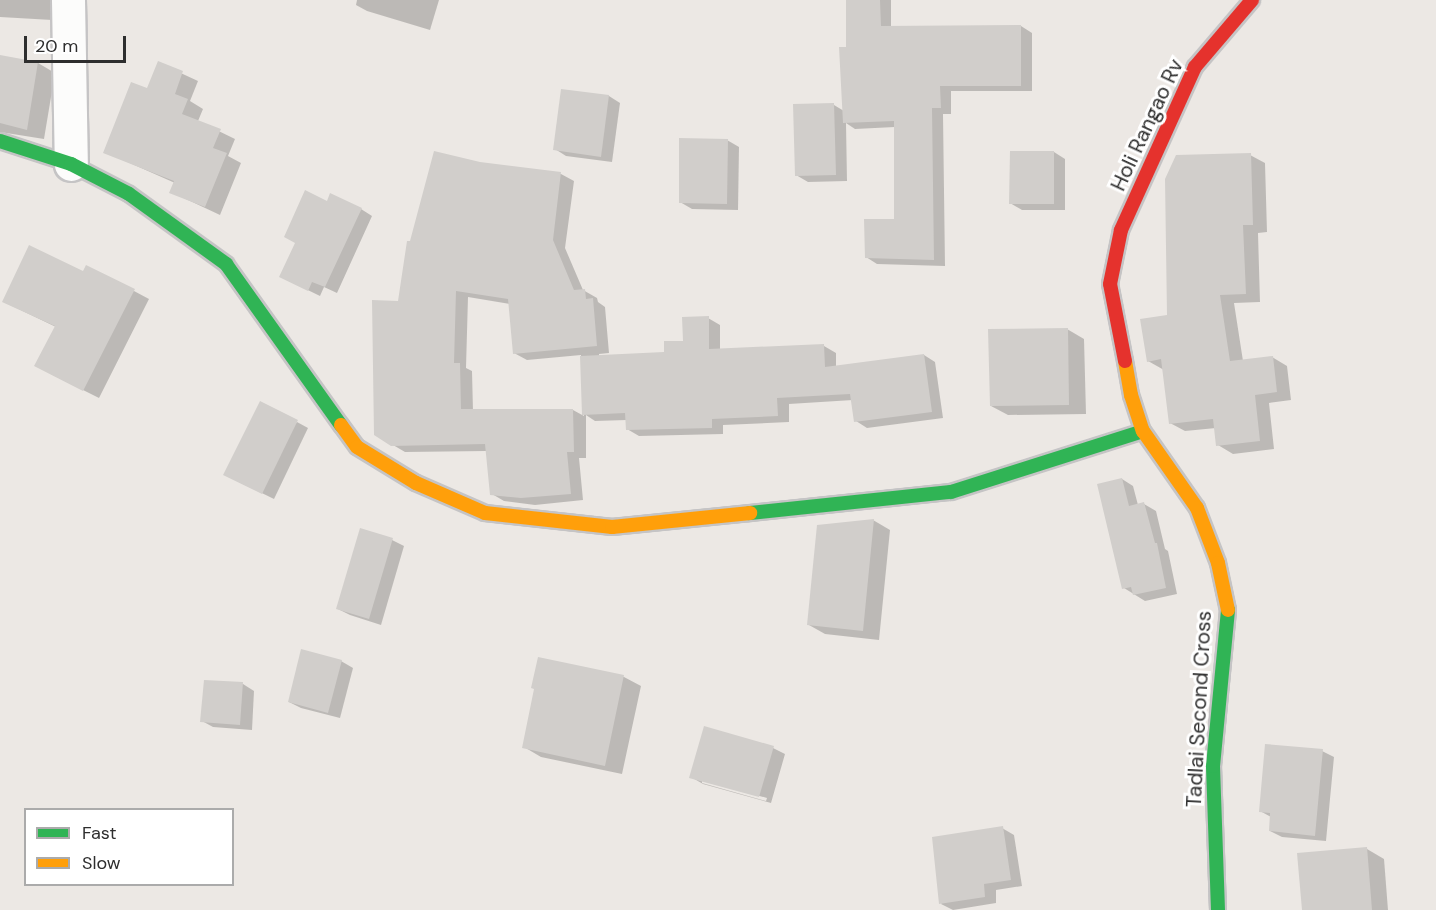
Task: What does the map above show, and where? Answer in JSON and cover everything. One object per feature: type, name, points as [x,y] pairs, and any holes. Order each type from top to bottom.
[{"type":"street","points":[[68,0],[70,164]]},
{"type":"street","name":"Holi Rangao Rv","points":[[1110,284],[1121,230],[1195,67],[1252,0]]},
{"type":"street","points":[[0,141],[70,164],[129,194],[226,264],[357,447],[416,483],[485,513],[612,527],[951,492],[1143,430]]},
{"type":"street","name":"Tadlai Second Cross","points":[[1110,284],[1122,356],[1131,395],[1143,430],[1197,508],[1218,563],[1228,612],[1214,766],[1218,910]]},
{"type":"building","points":[[846,0],[880,0],[881,26],[1021,25],[1021,86],[940,86],[941,108],[932,108],[934,260],[865,258],[864,219],[894,219],[894,121],[843,123],[839,47],[846,47]]},
{"type":"building","points":[[0,55],[38,62],[27,130],[0,123]]},
{"type":"building","points":[[158,61],[183,71],[175,94],[188,99],[182,114],[221,129],[213,148],[227,153],[205,207],[169,193],[174,181],[103,153],[131,82],[147,88]]},
{"type":"building","points":[[561,89],[609,95],[601,157],[553,150]]},
{"type":"building","points":[[834,103],[836,175],[795,176],[793,104]]},
{"type":"building","points":[[679,138],[728,139],[727,204],[679,203]]},
{"type":"building","points":[[434,151],[480,162],[561,172],[553,240],[574,290],[585,289],[586,299],[593,298],[597,346],[513,354],[508,299],[456,291],[454,363],[460,363],[461,409],[573,409],[574,452],[567,452],[571,494],[521,498],[490,495],[485,444],[391,446],[374,435],[372,300],[398,301],[407,241],[410,241]]},
{"type":"building","points":[[1010,151],[1054,151],[1054,204],[1009,204]]},
{"type":"building","points":[[1251,153],[1253,225],[1243,225],[1246,294],[1220,295],[1230,361],[1273,356],[1277,392],[1255,395],[1260,441],[1216,446],[1213,419],[1169,424],[1161,359],[1147,362],[1140,319],[1167,315],[1165,179],[1176,155]]},
{"type":"building","points":[[305,190],[327,201],[330,193],[362,208],[325,287],[312,282],[308,291],[279,277],[295,243],[284,237]]},
{"type":"building","points":[[29,245],[83,271],[86,265],[135,289],[83,391],[34,366],[55,326],[2,302]]},
{"type":"building","points":[[709,316],[709,349],[824,344],[825,367],[924,354],[932,412],[854,422],[850,394],[777,398],[778,416],[712,419],[712,428],[626,430],[625,413],[582,415],[580,356],[664,352],[664,341],[683,341],[682,317]]},
{"type":"building","points":[[1068,328],[1069,405],[990,406],[988,329]]},
{"type":"building","points":[[260,401],[298,420],[262,494],[223,475]]},
{"type":"building","points":[[1122,478],[1129,506],[1144,502],[1155,543],[1157,543],[1166,588],[1133,595],[1131,587],[1122,589],[1097,484]]},
{"type":"building","points":[[874,519],[863,631],[807,625],[817,525]]},
{"type":"building","points":[[360,528],[393,538],[369,619],[336,609]]},
{"type":"building","points":[[301,649],[342,660],[328,713],[288,702]]},
{"type":"building","points":[[538,657],[624,675],[605,766],[522,748]]},
{"type":"building","points":[[204,680],[243,682],[240,725],[200,722]]},
{"type":"building","points":[[704,726],[774,746],[759,797],[689,778]]},
{"type":"building","points":[[1265,744],[1323,749],[1315,836],[1269,831],[1270,813],[1259,812]]},
{"type":"building","points":[[1003,826],[1011,880],[984,884],[985,897],[939,904],[932,837]]},
{"type":"building","points":[[1367,847],[1372,910],[1302,910],[1297,853]]},
{"type":"traffic: fast","points":[[0,141],[71,164],[129,194],[226,264],[341,425]]},
{"type":"traffic: fast","points":[[750,513],[951,492],[1143,431]]},
{"type":"traffic: fast","points":[[1218,910],[1213,766],[1228,610]]},
{"type":"traffic: slow","points":[[1125,361],[1131,395],[1143,431],[1197,508],[1218,563],[1228,610]]},
{"type":"traffic: slow","points":[[341,425],[357,447],[416,483],[485,513],[612,527],[750,513]]},
{"type":"traffic: jam","points":[[1125,361],[1110,284],[1121,230],[1195,67],[1252,0]]}]
